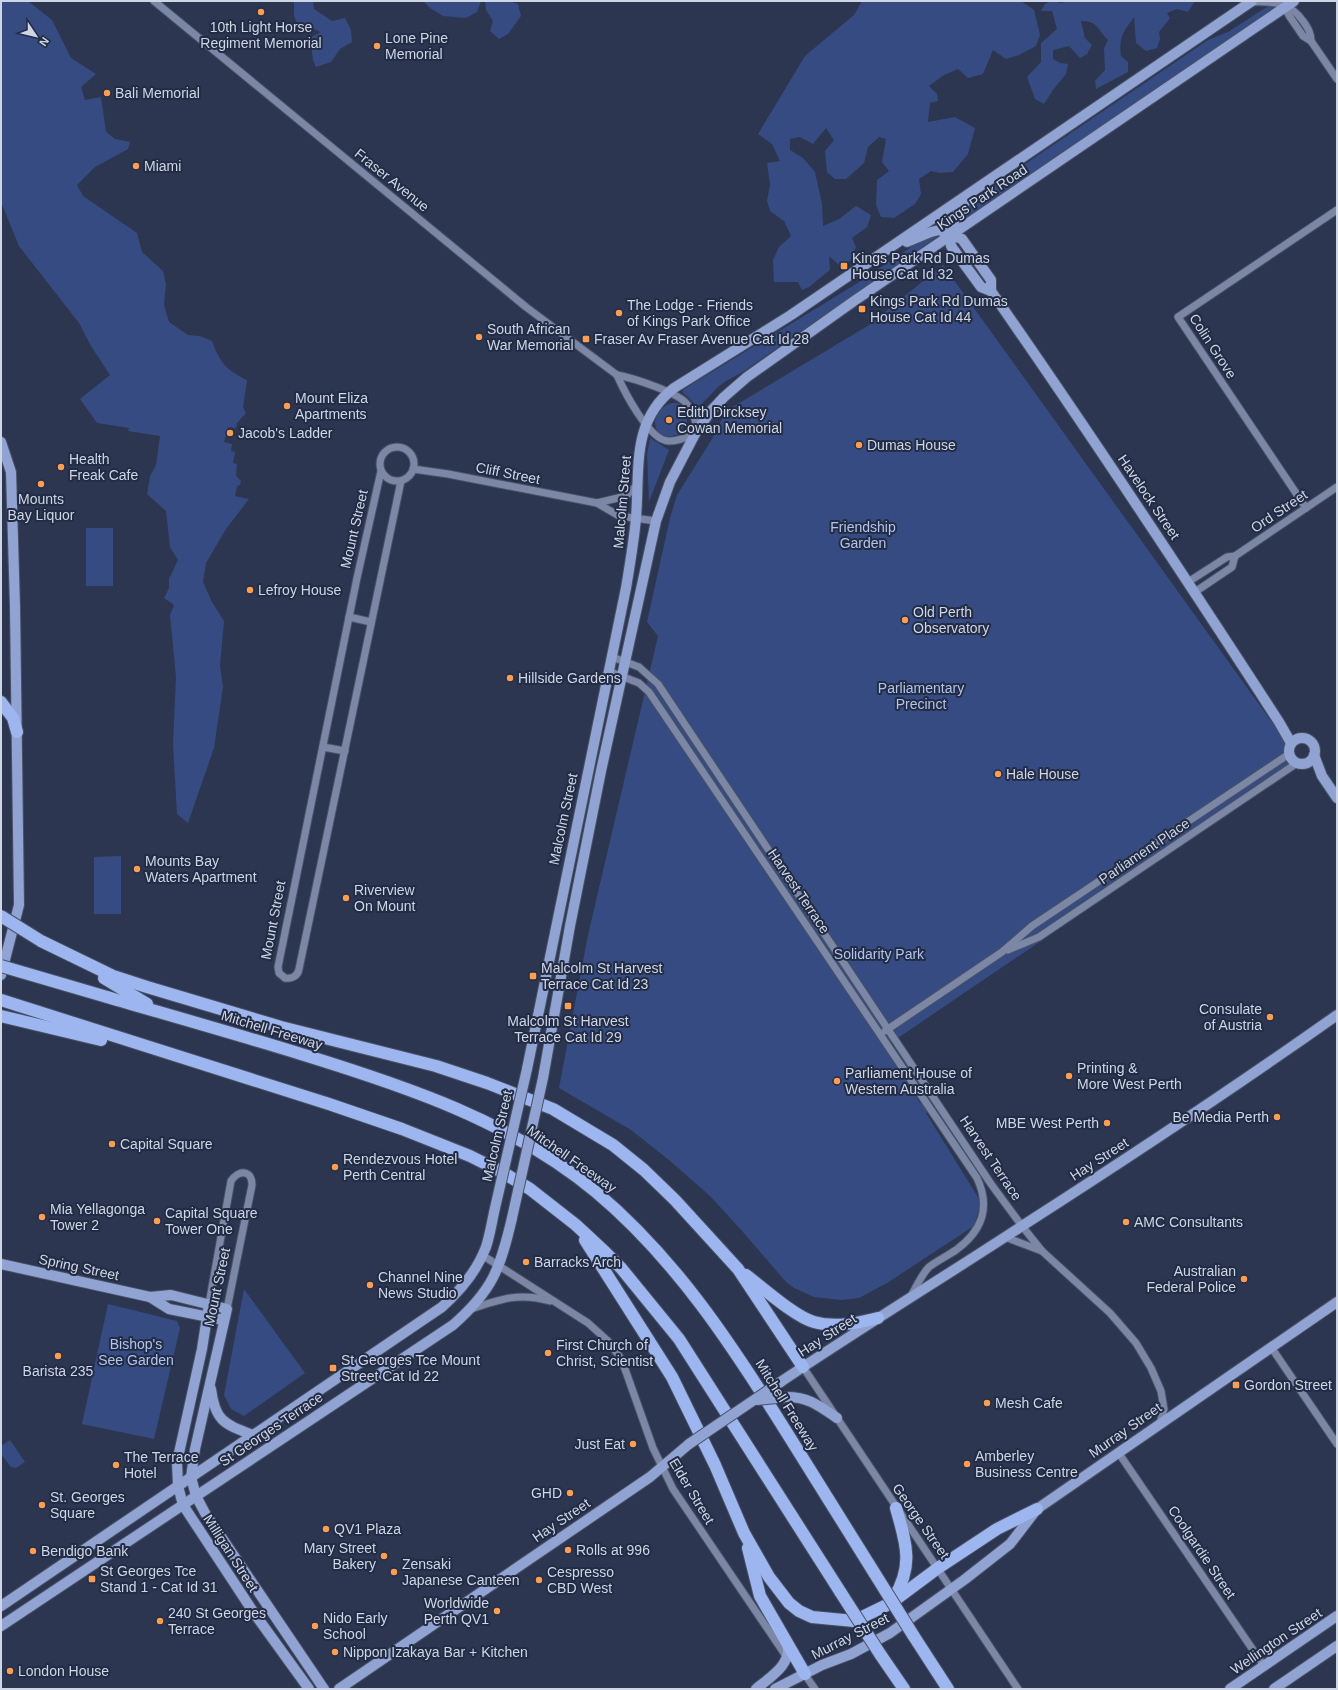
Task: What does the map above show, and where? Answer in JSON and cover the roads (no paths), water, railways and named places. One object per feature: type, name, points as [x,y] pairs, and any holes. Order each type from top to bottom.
[{"type":"highway","points":[[1,702],[13,718],[17,732]]},
{"type":"highway","points":[[1,916],[41,941],[112,979],[164,1013]]},
{"type":"highway","name":"Mitchell Freeway","points":[[1,966],[164,1013],[378,1078],[435,1098],[491,1124],[520,1140],[594,1190],[638,1230],[705,1309],[755,1382],[948,1689]]},
{"type":"highway","points":[[112,979],[281,1027],[436,1066],[487,1083],[553,1109],[613,1145],[644,1170],[676,1200],[738,1269],[803,1368]]},
{"type":"highway","points":[[1,1000],[96,1035]]},
{"type":"highway","points":[[1,1016],[96,1035],[186,1060],[402,1129],[502,1172],[553,1206],[576,1225],[621,1268],[679,1338],[880,1654],[904,1689]]},
{"type":"highway","points":[[576,1225],[672,1377],[715,1465],[744,1533],[769,1577],[789,1604],[799,1611],[812,1617],[854,1621],[891,1603],[938,1568],[997,1529],[1037,1509]]},
{"type":"highway","points":[[738,1269],[798,1314],[814,1322],[846,1324],[878,1318]]},
{"type":"highway","points":[[891,1603],[902,1586],[908,1557],[906,1541],[896,1508]]},
{"type":"highway","points":[[744,1533],[760,1596],[806,1674]]},
{"type":"highway","points":[[938,1673],[952,1689]]},
{"type":"main road","name":"Kings Park Road","points":[[668,392],[791,315],[1251,1]]},
{"type":"main road","name":"Kings Park Road","points":[[696,431],[724,397],[747,377],[854,301],[936,246],[957,237],[971,222],[1289,3]]},
{"type":"main road","points":[[936,246],[947,244],[951,246],[957,237],[956,218],[960,209],[972,194],[984,184]]},
{"type":"main road","points":[[885,251],[935,231],[944,231],[957,237]]},
{"type":"main road","name":"Havelock Street","points":[[957,237],[991,280],[991,291]]},
{"type":"main road","name":"Havelock Street","points":[[951,246],[981,287],[991,291],[1070,404],[1195,592],[1291,743]]},
{"type":"main road","name":"Malcolm Street","points":[[482,1255],[486,1246],[527,1069],[626,588],[636,518],[640,450],[646,425],[652,411],[668,392]]},
{"type":"main road","name":"Malcolm Street","points":[[499,1265],[512,1218],[543,1078],[570,926],[601,770],[656,522],[670,482],[696,431]]},
{"type":"main road","points":[[1,442],[11,472],[19,905],[1,975]]},
{"type":"main road","name":"Havelock Street","points":[[1279,722],[1303,738]]},
{"type":"main road","points":[[1322,776],[1291,758],[1289,754],[1291,743],[1296,739],[1307,738],[1313,744],[1315,751],[1314,755],[1322,776],[1337,798]]},
{"type":"main road","points":[[1302,763],[1312,759],[1314,755]]},
{"type":"main road","name":"Hay Street","points":[[339,1689],[662,1467],[689,1444],[779,1383],[1141,1148],[1337,1015]]},
{"type":"main road","name":"St Georges Terrace","points":[[1,1606],[442,1307],[457,1294],[468,1280],[482,1255]]},
{"type":"main road","name":"Spring Street","points":[[1,1264],[150,1297],[169,1308],[224,1320]]},
{"type":"main road","name":"St Georges Terrace","points":[[1,1626],[446,1330],[471,1309],[491,1283],[499,1265]]},
{"type":"main road","name":"Spring Street","points":[[150,1297],[171,1295],[227,1308]]},
{"type":"main road","name":"Murray Street","points":[[775,1689],[851,1654],[890,1633],[1010,1544],[1037,1509],[1337,1302]]},
{"type":"main road","name":"Mount Street","points":[[178,1486],[177,1462],[202,1349],[209,1304]]},
{"type":"main road","name":"Mount Street","points":[[196,1496],[191,1477],[195,1449],[227,1308]]},
{"type":"main road","points":[[210,1381],[213,1406],[225,1423],[253,1435]]},
{"type":"main road","points":[[755,1400],[798,1397],[811,1401],[837,1418]]},
{"type":"main road","name":"Milligan Street","points":[[178,1486],[183,1505],[254,1613],[309,1689]]},
{"type":"main road","name":"Milligan Street","points":[[196,1496],[205,1513],[324,1689]]},
{"type":"main road","name":"Wellington Street","points":[[1230,1689],[1337,1616]]},
{"type":"main road","name":"Murray Street","points":[[786,1641],[788,1648],[787,1658]]},
{"type":"main road","points":[[1274,1689],[1337,1646]]},
{"type":"main road","points":[[756,1689],[776,1672],[787,1658]]},
{"type":"street","name":"Fraser Avenue","points":[[154,1],[526,307],[617,375],[635,379],[677,396],[687,404],[692,411],[696,431],[674,441],[668,442],[656,437],[646,425],[625,393],[617,375]]},
{"type":"street","points":[[1251,1],[1289,3],[1311,32],[1311,41],[1337,79]]},
{"type":"street","name":"Colin Grove","points":[[1306,508],[1178,317],[1337,210]]},
{"type":"street","points":[[398,447],[406,449],[414,462],[413,469],[406,478],[401,481],[389,480],[381,471],[379,464],[381,457],[385,451],[392,448],[398,447]]},
{"type":"street","name":"Cliff Street","points":[[413,469],[448,474],[597,503],[619,516],[656,522]]},
{"type":"street","name":"Mount Street","points":[[381,471],[349,617],[278,967],[279,973],[286,978],[294,977],[299,972],[401,481]]},
{"type":"street","name":"Cliff Street","points":[[597,503],[626,496],[638,484]]},
{"type":"street","name":"Ord Street","points":[[1188,582],[1227,557],[1235,556],[1337,488]]},
{"type":"street","name":"Ord Street","points":[[1195,592],[1232,567],[1235,556]]},
{"type":"street","points":[[349,617],[371,622]]},
{"type":"street","name":"Harvest Terrace","points":[[612,656],[646,671],[658,684],[889,1028],[991,1184],[1022,1226],[1042,1251],[1110,1314],[1136,1343],[1151,1368],[1161,1391],[1164,1409],[1160,1423]]},
{"type":"street","name":"Harvest Terrace","points":[[608,671],[638,683],[649,692],[977,1178],[984,1196],[982,1218],[974,1232],[957,1250],[928,1268],[911,1296]]},
{"type":"street","points":[[323,747],[345,751]]},
{"type":"street","name":"Parliament Place","points":[[880,1034],[1002,952],[1032,926],[1289,754]]},
{"type":"street","name":"Parliament Place","points":[[1002,952],[1039,937],[1302,763]]},
{"type":"street","name":"Mount Street","points":[[209,1304],[231,1181],[235,1175],[245,1173],[249,1175],[252,1180],[252,1185],[227,1308]]},
{"type":"street","name":"Harvest Terrace","points":[[1004,1237],[1042,1251]]},
{"type":"street","name":"Elder Street","points":[[482,1255],[588,1323],[608,1341],[619,1356],[625,1369],[653,1448],[673,1489],[787,1658],[806,1674],[815,1689]]},
{"type":"street","name":"Elder Street","points":[[471,1309],[501,1299],[526,1296],[560,1304]]},
{"type":"street","points":[[1271,1347],[1337,1444]]},
{"type":"street","name":"George Street","points":[[803,1368],[1018,1689]]},
{"type":"street","name":"Coolgardie Street","points":[[1118,1452],[1264,1666]]},
{"type":"place","name":"10th Light Horse Regiment Memorial","points":[[261,12]]},
{"type":"place","name":"Lone Pine Memorial","points":[[377,46]]},
{"type":"place","name":"Bali Memorial","points":[[107,93]]},
{"type":"place","name":"Miami","points":[[136,166]]},
{"type":"place","name":"Kings Park Rd Dumas House Cat Id 32","points":[[844,266]]},
{"type":"place","name":"Kings Park Rd Dumas House Cat Id 44","points":[[862,309]]},
{"type":"place","name":"The Lodge - Friends of Kings Park Office","points":[[619,313]]},
{"type":"place","name":"South African War Memorial","points":[[479,337]]},
{"type":"place","name":"Fraser Av Fraser Avenue Cat Id 28","points":[[586,339]]},
{"type":"place","name":"Mount Eliza Apartments","points":[[287,406]]},
{"type":"place","name":"Edith Dircksey Cowan Memorial","points":[[669,420]]},
{"type":"place","name":"Jacob's Ladder","points":[[230,433]]},
{"type":"place","name":"Dumas House","points":[[859,445]]},
{"type":"place","name":"Health Freak Cafe","points":[[61,467]]},
{"type":"place","name":"Mounts Bay Liquor","points":[[41,484]]},
{"type":"place","name":"Lefroy House","points":[[250,590]]},
{"type":"place","name":"Old Perth Observatory","points":[[905,620]]},
{"type":"place","name":"Hillside Gardens","points":[[510,678]]},
{"type":"place","name":"Hale House","points":[[998,774]]},
{"type":"place","name":"Mounts Bay Waters Apartment","points":[[137,869]]},
{"type":"place","name":"Riverview On Mount","points":[[346,898]]},
{"type":"place","name":"Malcolm St Harvest Terrace Cat Id 23","points":[[533,976]]},
{"type":"place","name":"Malcolm St Harvest Terrace Cat Id 29","points":[[568,1006]]},
{"type":"place","name":"Consulate of Austria","points":[[1270,1017]]},
{"type":"place","name":"Printing & More West Perth","points":[[1069,1076]]},
{"type":"place","name":"Parliament House of Western Australia","points":[[837,1081]]},
{"type":"place","name":"Be Media Perth","points":[[1277,1117]]},
{"type":"place","name":"MBE West Perth","points":[[1107,1123]]},
{"type":"place","name":"Capital Square","points":[[112,1144]]},
{"type":"place","name":"Rendezvous Hotel Perth Central","points":[[335,1167]]},
{"type":"place","name":"Mia Yellagonga Tower 2","points":[[42,1217]]},
{"type":"place","name":"Capital Square Tower One","points":[[157,1221]]},
{"type":"place","name":"AMC Consultants","points":[[1126,1222]]},
{"type":"place","name":"Barracks Arch","points":[[526,1262]]},
{"type":"place","name":"Australian Federal Police","points":[[1244,1279]]},
{"type":"place","name":"Channel Nine News Studio","points":[[370,1285]]},
{"type":"place","name":"First Church of Christ, Scientist","points":[[548,1353]]},
{"type":"place","name":"Barista 235","points":[[58,1356]]},
{"type":"place","name":"St Georges Tce Mount Street Cat Id 22","points":[[333,1368]]},
{"type":"place","name":"Gordon Street","points":[[1236,1385]]},
{"type":"place","name":"Mesh Cafe","points":[[987,1403]]},
{"type":"place","name":"Just Eat","points":[[633,1444]]},
{"type":"place","name":"Amberley Business Centre","points":[[967,1464]]},
{"type":"place","name":"The Terrace Hotel","points":[[116,1465]]},
{"type":"place","name":"GHD","points":[[570,1493]]},
{"type":"place","name":"St. Georges Square","points":[[42,1505]]},
{"type":"place","name":"QV1 Plaza","points":[[326,1529]]},
{"type":"place","name":"Rolls at 996","points":[[568,1550]]},
{"type":"place","name":"Bendigo Bank","points":[[33,1551]]},
{"type":"place","name":"Mary Street Bakery","points":[[384,1556]]},
{"type":"place","name":"Zensaki Japanese Canteen","points":[[394,1572]]},
{"type":"place","name":"St Georges Tce Stand 1 - Cat Id 31","points":[[92,1579]]},
{"type":"place","name":"Cespresso CBD West","points":[[539,1580]]},
{"type":"place","name":"Worldwide Perth QV1","points":[[497,1611]]},
{"type":"place","name":"240 St Georges Terrace","points":[[160,1621]]},
{"type":"place","name":"Nido Early School","points":[[315,1626]]},
{"type":"place","name":"Nippon Izakaya Bar + Kitchen","points":[[335,1652]]},
{"type":"place","name":"London House","points":[[10,1671]]},
{"type":"park label","name":"Friendship Garden","points":[[863,536]]},
{"type":"park label","name":"Parliamentary Precinct","points":[[921,696]]},
{"type":"park label","name":"Solidarity Park","points":[[879,954]]},
{"type":"park label","name":"Bishop's See Garden","points":[[136,1352]]}]
